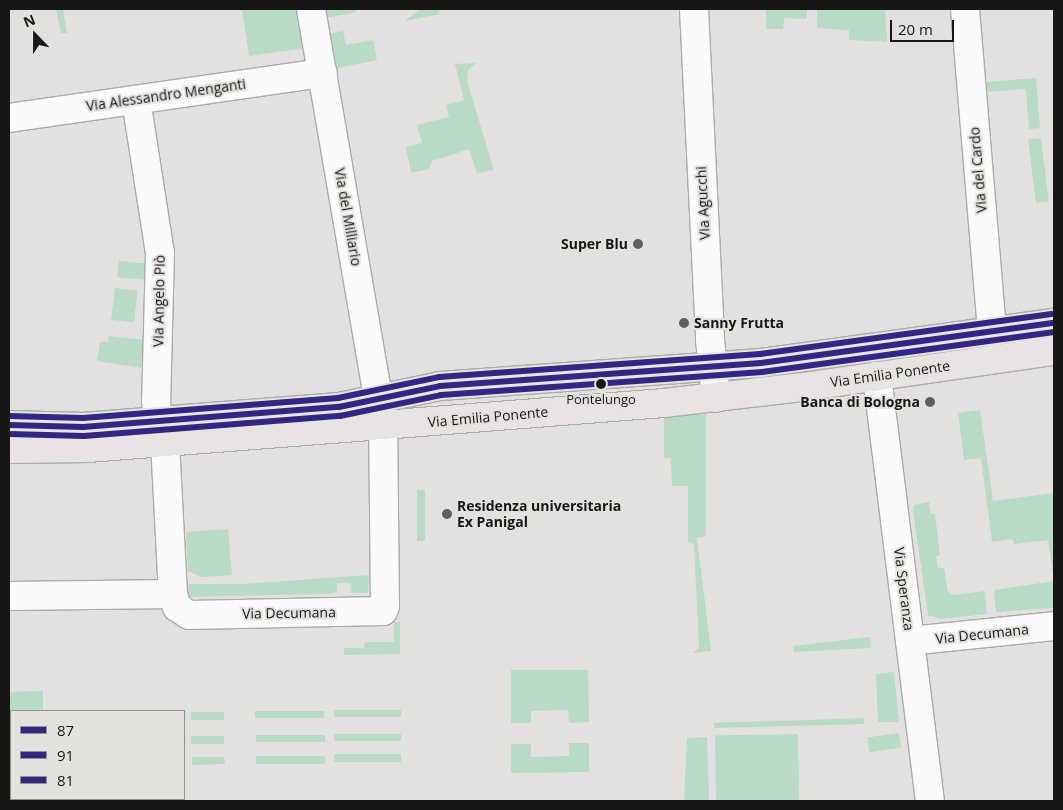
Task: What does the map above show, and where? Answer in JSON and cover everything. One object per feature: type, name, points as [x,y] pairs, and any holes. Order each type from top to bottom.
[{"type":"main road","name":"Via Emilia Ponente","points":[[381,413],[440,386],[807,358],[1054,323]]},
{"type":"main road","name":"Via Emilia Ponente","points":[[9,433],[68,449],[162,432],[339,407],[381,413],[716,398],[1054,351]]},
{"type":"street","name":"Via del Milliario","points":[[311,9],[381,413]]},
{"type":"street","name":"Via Agucchi","points":[[694,9],[712,366],[716,398]]},
{"type":"street","name":"Via del Cardo","points":[[965,9],[992,332]]},
{"type":"street","name":"Via Alessandro Menganti","points":[[9,118],[323,72]]},
{"type":"street","name":"Via Angelo Piò","points":[[136,100],[160,253],[162,432]]},
{"type":"street","name":"Via Speranza","points":[[877,376],[930,801]]},
{"type":"street","name":"Via Decumana","points":[[173,594],[177,607],[189,614],[383,611],[385,606],[381,413]]},
{"type":"street","points":[[9,596],[173,594],[162,432]]},
{"type":"street","name":"Via Decumana","points":[[910,641],[1054,626]]},
{"type":"green space","points":[[56,9],[63,9],[67,33],[61,33]]},
{"type":"green space","points":[[242,9],[301,9],[307,48],[249,56]]},
{"type":"green space","points":[[323,9],[359,9],[353,13],[325,18]]},
{"type":"green space","points":[[420,9],[438,9],[440,14],[405,21]]},
{"type":"green space","points":[[766,9],[807,9],[807,19],[784,18],[783,29],[766,29]]},
{"type":"green space","points":[[817,9],[885,9],[887,42],[849,40],[849,30],[817,28]]},
{"type":"green space","points":[[343,31],[346,45],[373,40],[377,60],[334,69],[328,34]]},
{"type":"green space","points":[[476,63],[468,70],[467,81],[494,170],[477,173],[469,149],[432,161],[429,169],[411,173],[406,147],[422,143],[417,125],[449,117],[446,105],[464,100],[455,64]]},
{"type":"green space","points":[[1036,78],[1040,128],[1029,129],[1026,89],[986,92],[985,82]]},
{"type":"green space","points":[[1041,138],[1049,202],[1036,203],[1028,140]]},
{"type":"green space","points":[[119,261],[146,264],[144,280],[117,277]]},
{"type":"green space","points":[[115,288],[138,291],[134,323],[111,320]]},
{"type":"green space","points":[[109,336],[146,340],[143,368],[97,361],[100,342],[108,342]]},
{"type":"green space","points":[[980,410],[993,501],[1054,493],[1054,581],[1048,540],[1014,544],[1013,539],[992,542],[981,458],[964,460],[958,413]]},
{"type":"green space","points":[[706,414],[706,536],[697,538],[711,651],[692,653],[699,648],[694,544],[688,543],[688,486],[672,486],[671,458],[664,458],[664,417]]},
{"type":"green space","points":[[417,490],[425,490],[425,541],[417,541]]},
{"type":"green space","points":[[929,502],[931,514],[935,514],[940,555],[936,556],[938,568],[944,568],[948,592],[953,595],[985,591],[987,614],[941,619],[928,615],[913,511],[914,505]]},
{"type":"green space","points":[[228,529],[232,575],[201,577],[188,571],[186,532]]},
{"type":"green space","points":[[369,575],[368,593],[351,593],[350,583],[337,583],[337,592],[329,594],[190,597],[186,592],[189,584],[243,584]]},
{"type":"green space","points":[[1054,581],[1054,608],[996,612],[994,590]]},
{"type":"green space","points":[[394,622],[400,622],[400,654],[344,655],[344,648],[364,648],[365,642],[394,642]]},
{"type":"green space","points":[[870,637],[871,648],[794,652],[793,646]]},
{"type":"green space","points":[[511,670],[588,670],[589,722],[569,723],[568,710],[531,711],[531,723],[511,723]]},
{"type":"green space","points":[[894,672],[899,722],[878,722],[876,674]]},
{"type":"green space","points":[[43,691],[43,710],[10,710],[9,725],[9,692]]},
{"type":"green space","points":[[334,710],[401,710],[401,717],[334,717]]},
{"type":"green space","points":[[255,711],[324,711],[324,718],[255,718]]},
{"type":"green space","points":[[191,712],[224,712],[224,720],[191,720]]},
{"type":"green space","points":[[864,718],[864,724],[714,728],[714,723]]},
{"type":"green space","points":[[899,733],[901,748],[869,752],[867,737]]},
{"type":"green space","points":[[334,734],[401,734],[401,741],[334,741]]},
{"type":"green space","points":[[798,734],[799,801],[716,801],[715,735]]},
{"type":"green space","points":[[256,735],[325,735],[325,742],[256,742]]},
{"type":"green space","points":[[191,736],[224,736],[224,744],[191,744]]},
{"type":"green space","points":[[707,737],[709,801],[684,801],[687,738]]},
{"type":"green space","points":[[569,743],[589,743],[589,772],[511,773],[511,744],[531,744],[531,757],[569,756]]},
{"type":"green space","points":[[334,754],[401,754],[401,762],[334,762]]},
{"type":"green space","points":[[256,756],[325,756],[325,764],[256,764]]},
{"type":"green space","points":[[192,757],[224,757],[225,764],[192,765]]},
{"type":"transit line","name":"81","points":[[9,416],[83,418],[338,398],[439,377],[760,354],[1053,314]]},
{"type":"transit line","name":"87","points":[[9,425],[83,427],[339,407],[440,386],[761,363],[1054,323]]},
{"type":"transit line","name":"91","points":[[9,434],[84,436],[340,416],[441,395],[762,372],[1054,332]]},
{"type":"place","name":"Super Blu","points":[[638,244]]},
{"type":"place","name":"Sanny Frutta","points":[[684,323]]},
{"type":"place","name":"Pontelungo","points":[[601,384]]},
{"type":"place","name":"Banca di Bologna","points":[[930,402]]},
{"type":"place","name":"Residenza universitaria Ex Panigal","points":[[447,514]]}]
